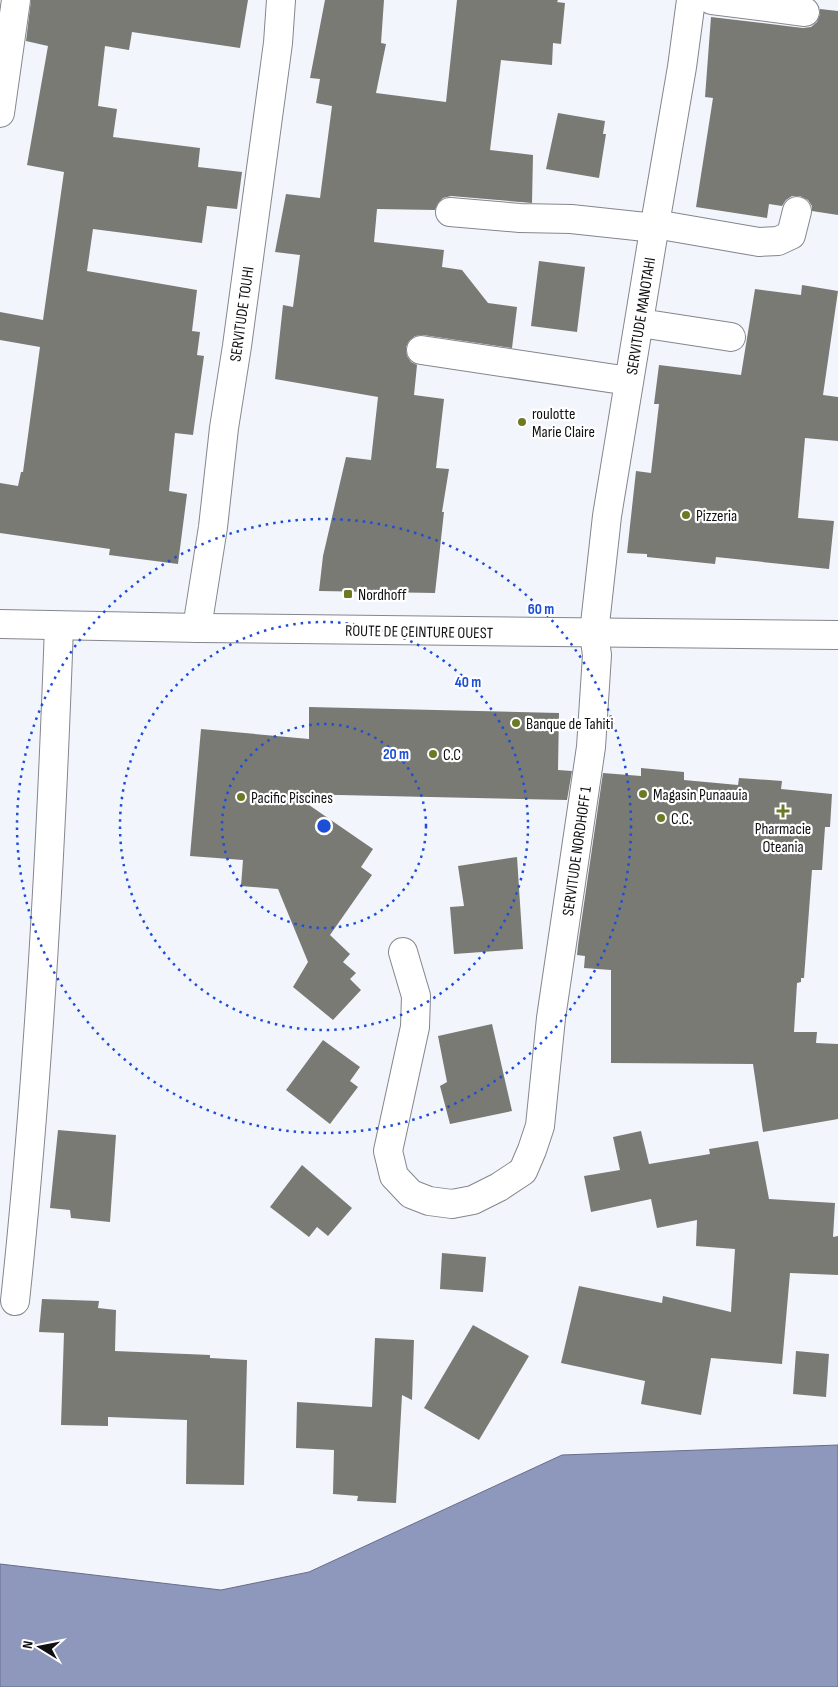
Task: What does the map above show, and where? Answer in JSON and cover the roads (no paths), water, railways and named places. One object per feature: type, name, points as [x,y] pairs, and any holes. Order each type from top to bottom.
[{"type":"street","points":[[0,113],[16,0]]},
{"type":"street","name":"SERVITUDE TOUHI","points":[[196,628],[213,527],[224,428],[277,52],[281,0]]},
{"type":"street","name":"SERVITUDE MANOTAHI","points":[[594,633],[607,516],[682,67],[691,0]]},
{"type":"street","points":[[712,0],[805,12]]},
{"type":"street","points":[[450,212],[655,226],[759,242],[778,241],[791,234],[797,211]]},
{"type":"street","points":[[640,324],[731,337]]},
{"type":"street","points":[[421,350],[629,381]]},
{"type":"street","name":"ROUTE DE CEINTURE OUEST","points":[[0,624],[838,635]]},
{"type":"street","points":[[15,1301],[28,1181],[46,921],[59,626]]},
{"type":"street","name":"SERVITUDE NORDHOFF 1","points":[[404,952],[416,996],[415,1027],[388,1151],[394,1176],[411,1194],[429,1201],[452,1204],[473,1200],[499,1187],[523,1171],[540,1126],[551,1018],[591,747],[597,654],[594,633]]},
{"type":"water","points":[[838,1445],[838,1687],[0,1687],[0,1564],[221,1590],[309,1572],[562,1455]]},
{"type":"place","name":"roulotte Marie Claire","points":[[522,422]]},
{"type":"place","name":"Pizzeria","points":[[686,515]]},
{"type":"place","name":"Nordhoff","points":[[348,594]]},
{"type":"place","name":"Banque de Tahiti","points":[[516,723]]},
{"type":"place","name":"C.C","points":[[433,754]]},
{"type":"place","name":"Magasin Punaauia","points":[[643,794]]},
{"type":"place","name":"Pacific Piscines","points":[[241,797]]},
{"type":"place","name":"Pharmacie Oteania","points":[[783,811]]},
{"type":"place","name":"C.C.","points":[[661,818]]}]
